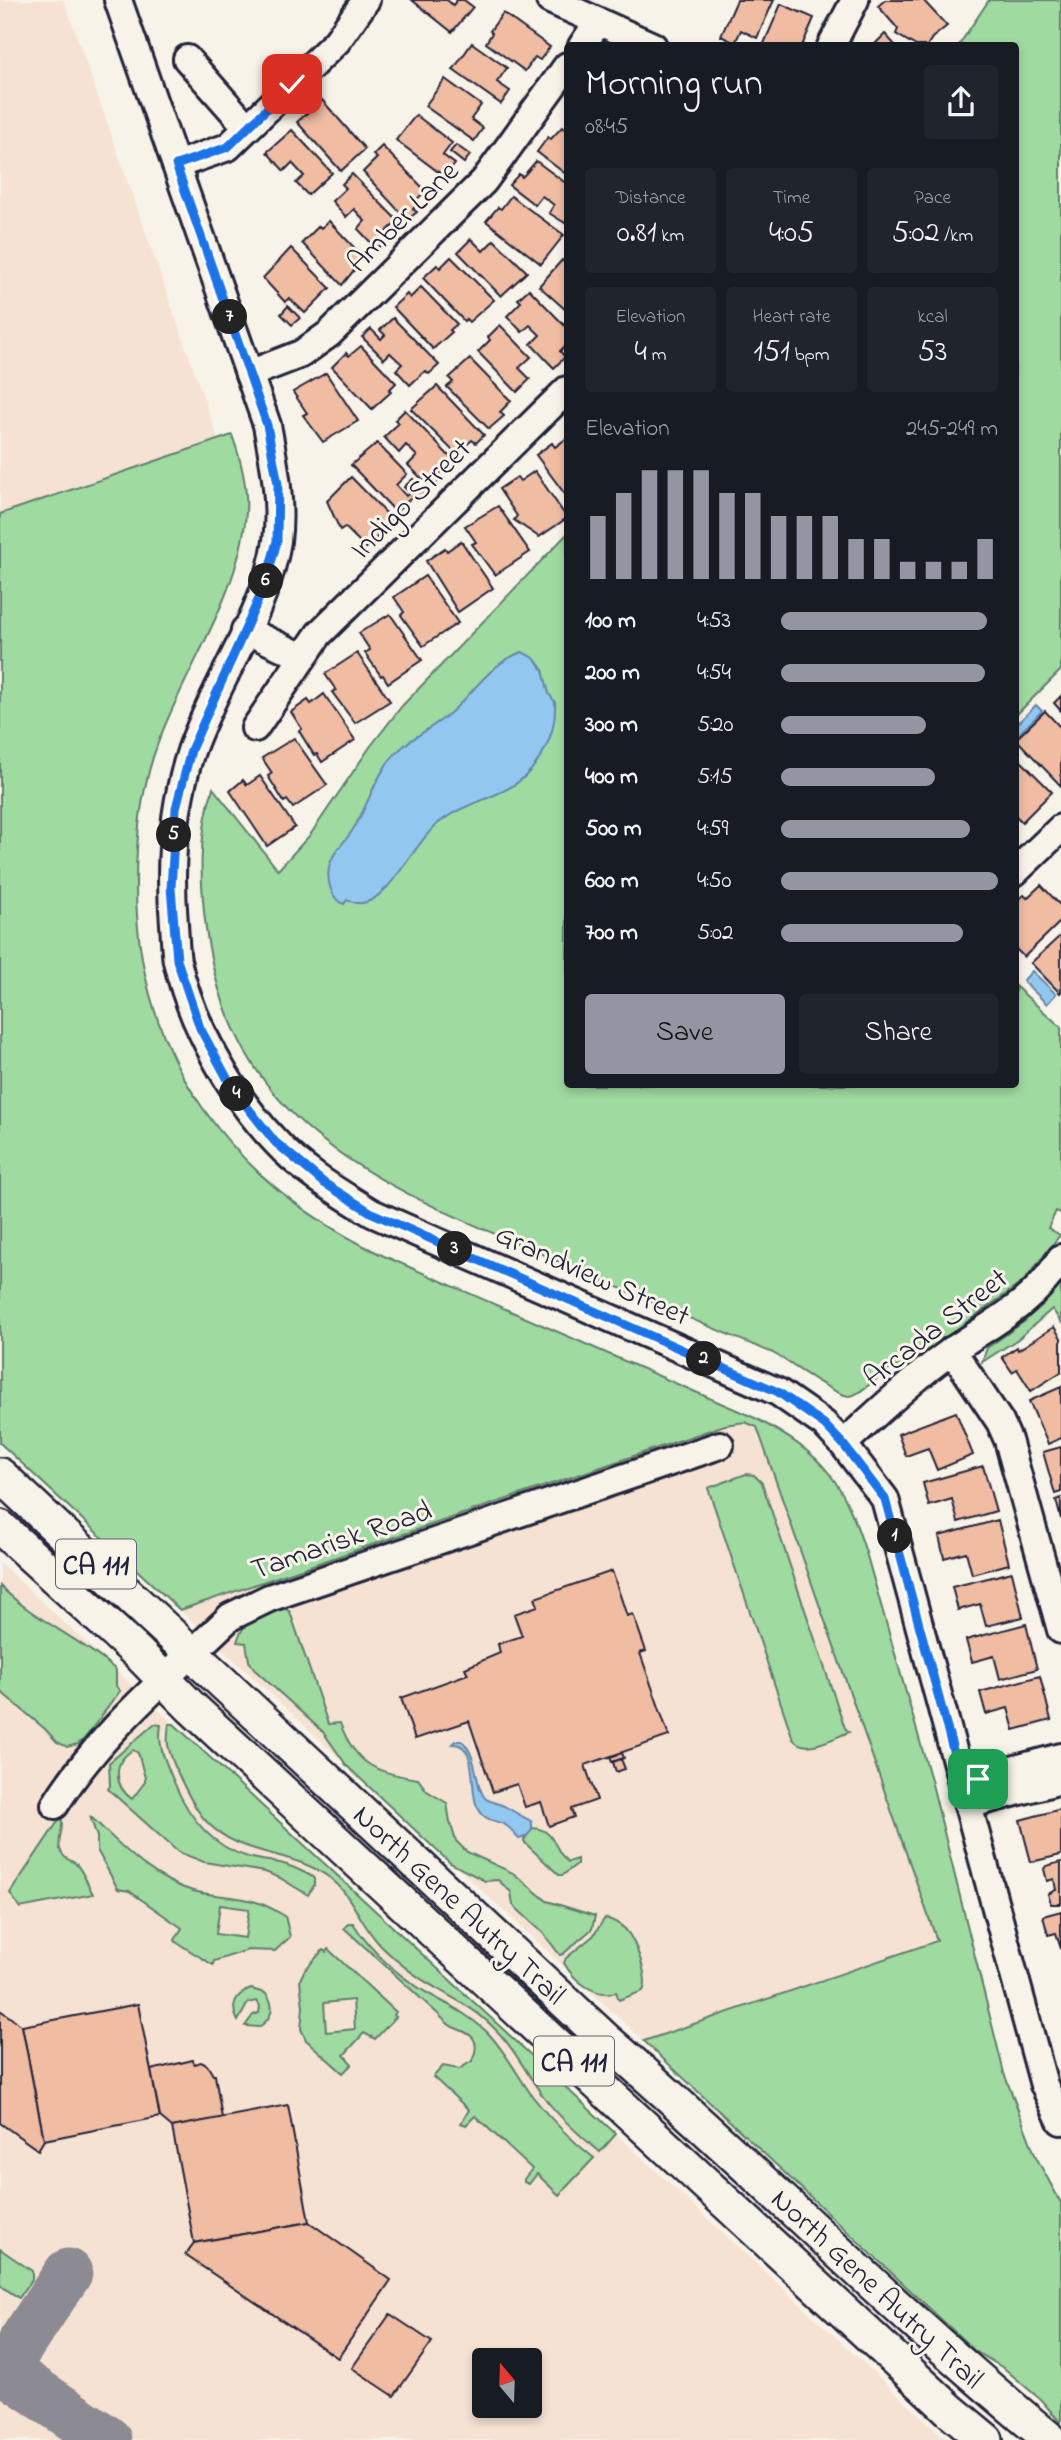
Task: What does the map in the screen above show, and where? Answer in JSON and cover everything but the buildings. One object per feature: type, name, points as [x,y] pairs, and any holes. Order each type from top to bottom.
[{"type":"main road","name":"North Gene Autry Trail","points":[[0,1475],[920,2329],[1051,2440]]},
{"type":"main road","name":"North Gene Autry Trail","points":[[0,1527],[951,2411],[986,2440]]},
{"type":"street","name":"Grandview Street","points":[[118,0],[267,425],[278,484],[277,541],[265,585],[191,750],[176,808],[171,888],[177,960],[200,1028],[233,1089],[275,1142],[324,1183],[372,1213],[778,1392],[824,1424],[843,1444],[885,1499],[1044,2085],[1061,2122]]},
{"type":"street","points":[[176,165],[228,147],[337,41],[366,0]]},
{"type":"street","points":[[550,0],[644,42]]},
{"type":"street","points":[[833,42],[855,0]]},
{"type":"street","points":[[585,42],[598,22]]},
{"type":"street","points":[[187,59],[247,127]]},
{"type":"street","name":"Amber Lane","points":[[249,374],[301,354],[329,334],[484,181],[564,70]]},
{"type":"street","name":"Indigo Street","points":[[255,728],[319,634],[564,393]]},
{"type":"street","points":[[245,630],[303,657]]},
{"type":"street","points":[[1019,869],[1056,842]]},
{"type":"street","name":"Arcada Street","points":[[843,1444],[952,1350],[1018,1308],[1040,1287],[1061,1258]]},
{"type":"street","points":[[952,1350],[1008,1440],[1056,1598],[1061,1630]]},
{"type":"street","name":"Tamarisk Road","points":[[55,1805],[73,1776],[116,1726],[230,1617],[255,1603],[720,1445]]},
{"type":"street","points":[[965,1794],[1061,1757]]},
{"type":"street","points":[[965,1794],[1061,1780]]},
{"type":"shaded area","points":[[0,0],[64,0],[218,439],[0,514]]},
{"type":"shaded area","points":[[745,1422],[757,1427],[937,1941],[644,2041],[180,1610],[725,1425]]},
{"type":"shaded area","points":[[0,1563],[937,2431],[949,2440],[0,2440]]},
{"type":"green space","points":[[989,0],[1061,0],[1061,670],[1019,712],[1019,42],[961,42]]},
{"type":"green space","points":[[232,435],[241,463],[246,493],[242,542],[223,601],[158,743],[147,777],[138,830],[136,883],[140,946],[153,1005],[174,1058],[203,1108],[238,1152],[281,1192],[330,1226],[384,1256],[755,1418],[815,1458],[840,1489],[867,1556],[931,1780],[1004,2073],[1036,2157],[1061,2203],[1061,2423],[1041,2400],[1005,2369],[975,2351],[644,2041],[937,1941],[757,1427],[745,1422],[725,1425],[180,1610],[0,1443],[0,514]]},
{"type":"green space","points":[[564,537],[564,1088],[1019,1088],[1019,990],[1061,1027],[1061,1213],[1056,1211],[1048,1228],[1060,1235],[1024,1281],[907,1365],[886,1371],[853,1395],[844,1395],[773,1353],[426,1203],[372,1174],[324,1141],[282,1102],[247,1055],[222,998],[206,929],[202,893],[203,841],[208,806],[213,788],[278,870],[310,835],[370,747],[402,706]]},
{"type":"green space","points":[[1061,1284],[1061,1322],[1052,1309],[1018,1339],[982,1362],[987,1348],[1025,1321]]},
{"type":"green space","points":[[746,1474],[754,1475],[762,1483],[845,1728],[849,1732],[820,1744],[798,1744],[793,1739],[708,1488]]},
{"type":"green space","points":[[0,1586],[27,1609],[116,1670],[116,1686],[120,1691],[78,1744],[67,1747],[57,1742],[0,1691]]},
{"type":"green space","points":[[281,1606],[290,1612],[328,1724],[340,1723],[353,1749],[369,1764],[379,1770],[418,1779],[427,1791],[447,1803],[456,1841],[467,1852],[513,1873],[547,1901],[595,1916],[592,1929],[560,1955],[543,1933],[513,1905],[511,1892],[498,1880],[485,1881],[450,1863],[347,1766],[323,1732],[256,1671],[249,1661],[246,1643],[237,1642],[248,1623]]},
{"type":"green space","points":[[154,1724],[161,1725],[161,1747],[168,1768],[186,1807],[202,1828],[235,1852],[294,1867],[315,1878],[315,1884],[308,1895],[265,1872],[204,1862],[178,1852],[108,1789],[109,1763]],"holes":[[[133,1750],[138,1753],[145,1782],[132,1799],[122,1788],[118,1774],[121,1761],[126,1755]]]},
{"type":"green space","points":[[169,1724],[174,1724],[616,2134],[600,2152],[549,2104],[514,2052],[493,2027],[473,2010],[414,1974],[387,1952],[374,1938],[345,1893],[330,1878],[299,1862],[234,1841],[206,1821],[189,1796],[174,1763],[168,1745]]},
{"type":"green space","points":[[90,1816],[137,1860],[178,1886],[256,1902],[285,1916],[290,1937],[275,1951],[248,1950],[214,1961],[213,1965],[176,1942],[182,1928],[129,1891],[118,1889],[97,1850],[97,1837]],"holes":[[[220,1905],[249,1909],[245,1938],[216,1934]]]},
{"type":"green space","points":[[61,1817],[61,1852],[79,1867],[93,1894],[20,1908],[10,1893]]},
{"type":"green space","points":[[532,1828],[546,1832],[563,1857],[568,1862],[577,1859],[577,1864],[559,1875],[525,1843],[524,1840]]},
{"type":"green space","points":[[605,1918],[620,1925],[629,1934],[645,1978],[643,1991],[619,2000],[616,1992],[600,1993],[579,1982],[564,1963],[566,1958],[593,1936]]},
{"type":"green space","points":[[353,1923],[379,1956],[401,1975],[475,2021],[486,2031],[540,2105],[594,2158],[559,2195],[537,2174],[529,2184],[524,2182],[532,2169],[475,2116],[466,2125],[461,2123],[469,2110],[433,2077],[443,2066],[459,2069],[472,2061],[476,2047],[473,2038],[447,2023],[344,1928]]},
{"type":"green space","points":[[328,1949],[396,2012],[396,2017],[375,2039],[364,2033],[344,2055],[352,2064],[343,2073],[306,2040],[301,2029],[303,2007],[300,1980],[304,1971],[323,1950],[326,1952]],"holes":[[[353,2000],[355,2029],[326,2032],[324,2003]]]},
{"type":"green space","points":[[251,1989],[265,1993],[271,2002],[270,2015],[259,2027],[245,2026],[253,2015],[259,2013],[260,2006],[257,2001],[248,2003],[238,2021],[234,2010],[238,1997]]},
{"type":"green space","points":[[0,2249],[32,2271],[32,2279],[19,2298],[0,2285]]},
{"type":"water","points":[[522,652],[534,658],[543,670],[549,694],[555,702],[550,738],[534,767],[508,789],[465,807],[435,826],[392,882],[373,899],[361,903],[347,900],[344,904],[339,902],[329,883],[331,862],[357,822],[390,760],[410,741],[449,714],[500,664]]},
{"type":"water","points":[[1036,705],[1042,711],[1019,734],[1019,722]]},
{"type":"water","points":[[1032,971],[1056,994],[1047,1004],[1023,981]]},
{"type":"water","points":[[462,1741],[471,1755],[485,1798],[531,1821],[532,1827],[528,1835],[519,1839],[504,1824],[488,1819],[480,1812],[475,1799],[470,1760],[461,1746],[453,1744]]},
{"type":"taxiway","points":[[4,2369],[68,2273]]},
{"type":"taxiway","points":[[0,2367],[107,2440]]},
{"type":"route","points":[[292,84],[228,147],[176,165],[267,425],[278,484],[277,541],[265,585],[191,750],[176,808],[171,888],[177,960],[200,1028],[233,1089],[275,1142],[324,1183],[372,1213],[778,1392],[824,1424],[843,1444],[885,1499],[962,1783],[978,1779]]}]
